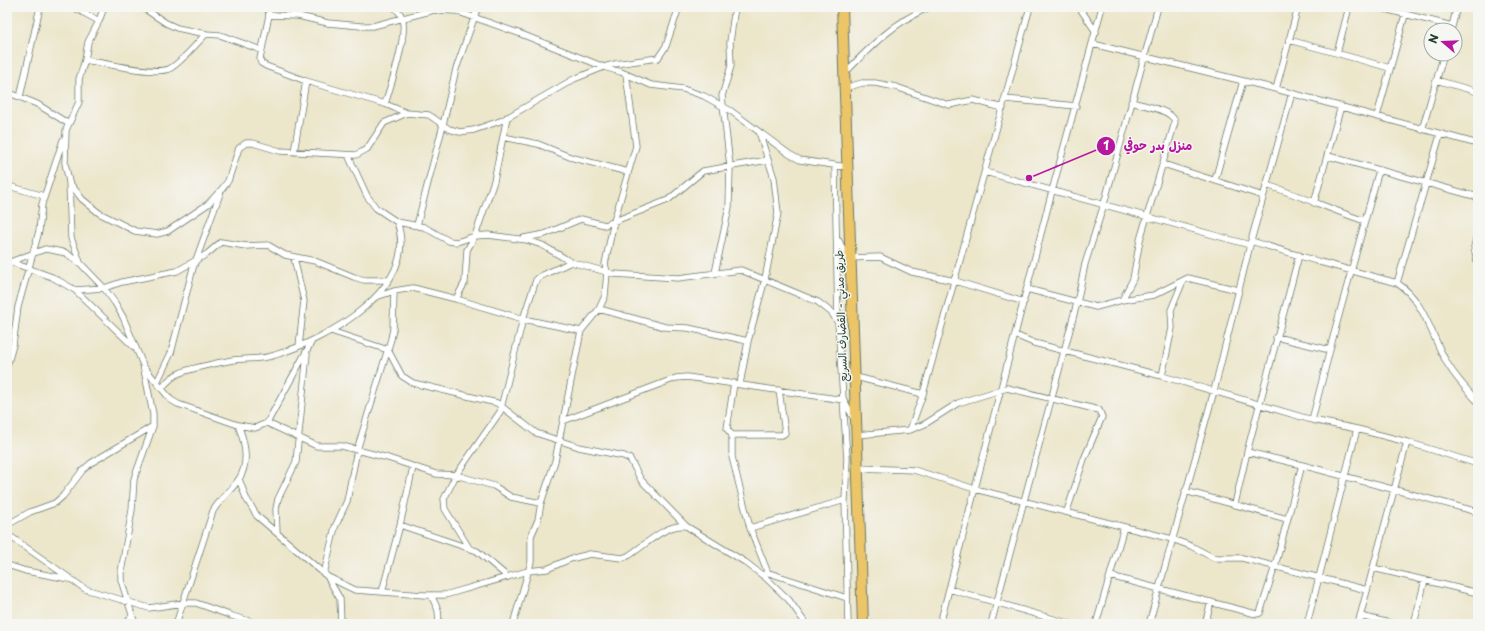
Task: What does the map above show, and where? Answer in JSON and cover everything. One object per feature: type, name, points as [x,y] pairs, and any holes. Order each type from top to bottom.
[{"type":"highway","name":"طريق مدني - القضارف السريع","points":[[842,7],[850,259],[856,377],[863,623]]},
{"type":"street","points":[[20,97],[40,7]]},
{"type":"street","points":[[73,7],[99,21]]},
{"type":"street","points":[[7,366],[13,345],[16,318],[28,268],[34,252],[44,196],[67,127],[79,102],[79,79],[85,60],[88,42],[99,21],[104,7]]},
{"type":"street","points":[[142,7],[166,23],[177,28],[206,34],[220,35],[261,50]]},
{"type":"street","points":[[268,7],[269,15],[261,50],[261,63],[306,81],[385,104],[407,113],[429,115],[443,125],[460,132],[480,128],[508,117],[574,79],[596,69],[615,64],[658,58],[666,46],[679,7]]},
{"type":"street","points":[[385,104],[400,51],[402,18],[400,12],[394,7]]},
{"type":"street","points":[[417,226],[456,69],[478,7]]},
{"type":"street","points":[[715,273],[729,207],[730,166],[723,107],[723,89],[730,66],[730,42],[735,7]]},
{"type":"street","points":[[845,73],[894,26],[906,18],[930,7]]},
{"type":"street","points":[[910,430],[923,394],[1030,7]]},
{"type":"street","points":[[1080,7],[1096,32]]},
{"type":"street","points":[[940,624],[1052,191],[1102,7]]},
{"type":"street","points":[[991,624],[1077,303],[1085,264],[1104,204],[1143,57],[1158,7]]},
{"type":"street","points":[[1276,89],[1298,7]]},
{"type":"street","points":[[1337,53],[1349,7]]},
{"type":"street","points":[[1377,7],[1430,22]]},
{"type":"street","points":[[1453,22],[1457,7]]},
{"type":"street","points":[[269,15],[298,16],[322,22],[349,26],[373,26],[425,12],[446,10],[522,34],[651,85],[694,92],[723,107],[800,160],[835,167],[847,167]]},
{"type":"street","points":[[1377,116],[1405,15]]},
{"type":"street","points":[[85,60],[132,68],[165,70],[175,64],[206,34]]},
{"type":"street","points":[[1289,40],[1390,68]]},
{"type":"street","points":[[1093,44],[1292,93],[1440,135],[1478,144]]},
{"type":"street","points":[[1422,130],[1442,62]]},
{"type":"street","points":[[513,624],[531,562],[531,536],[538,520],[541,503],[553,470],[581,331],[599,309],[605,296],[607,272],[605,264],[614,221],[636,141],[631,118],[626,74]]},
{"type":"street","points":[[1436,80],[1478,92]]},
{"type":"street","points":[[294,152],[306,81]]},
{"type":"street","points":[[1214,180],[1243,81]]},
{"type":"street","points":[[845,88],[862,83],[875,82],[896,86],[949,105],[973,100],[1003,108]]},
{"type":"street","points":[[7,92],[37,104],[67,127]]},
{"type":"street","points":[[1149,624],[1184,491],[1214,391],[1238,290],[1292,93]]},
{"type":"street","points":[[1005,99],[1076,106]]},
{"type":"street","points":[[1122,300],[1133,279],[1140,240],[1164,164],[1175,122],[1175,119],[1165,112],[1131,102]]},
{"type":"street","points":[[1314,203],[1341,106]]},
{"type":"street","points":[[69,182],[92,209],[125,227],[147,234],[168,231],[208,204],[222,189],[228,181],[240,148],[246,143],[253,143],[280,151],[356,155],[367,149],[384,123],[407,113]]},
{"type":"street","points":[[456,299],[465,282],[467,250],[475,236],[494,181],[508,117]]},
{"type":"street","points":[[67,127],[64,163],[69,182],[71,238],[81,264]]},
{"type":"street","points":[[759,132],[774,178],[778,214],[765,280],[727,421],[727,428],[732,435],[732,456],[750,528],[768,573]]},
{"type":"street","points":[[1397,283],[1425,182],[1440,135]]},
{"type":"street","points":[[503,137],[538,144],[570,157],[628,172]]},
{"type":"street","points":[[348,155],[367,196],[376,208],[397,222],[424,227],[449,242],[457,242],[475,236],[488,235],[520,239],[542,245],[571,262],[607,272],[678,278],[741,270],[818,302],[832,313],[838,323]]},
{"type":"street","points":[[1328,156],[1478,197]]},
{"type":"street","points":[[520,239],[545,234],[581,218],[602,226],[664,202],[703,171],[768,160]]},
{"type":"street","points":[[1164,164],[1263,196]]},
{"type":"street","points":[[835,167],[838,236],[838,323],[847,459],[845,500],[848,624]]},
{"type":"street","points":[[1312,420],[1379,170]]},
{"type":"street","points":[[985,172],[1052,191],[1299,255],[1397,283],[1410,293],[1418,303],[1447,364],[1478,402]]},
{"type":"street","points":[[7,183],[12,187],[44,196]]},
{"type":"street","points":[[1266,186],[1285,191],[1365,221]]},
{"type":"street","points":[[157,382],[171,353],[196,260],[222,189]]},
{"type":"street","points":[[162,388],[171,378],[180,373],[233,360],[274,356],[331,332],[350,319],[376,297],[397,265],[401,250],[401,238],[397,222]]},
{"type":"street","points":[[1478,231],[1474,247],[1478,266]]},
{"type":"street","points":[[838,236],[844,254],[847,258],[880,257],[912,272],[955,281],[1024,302]]},
{"type":"street","points":[[75,290],[104,288],[122,282],[186,268],[207,254],[221,242],[246,246],[268,245],[279,252],[294,258],[315,261],[364,280],[388,280]]},
{"type":"street","points":[[8,261],[45,249],[66,253],[81,264],[104,288],[123,317],[143,365],[153,414],[153,426],[134,479],[132,510],[121,572],[121,580],[135,624]]},
{"type":"street","points":[[1235,504],[1276,337],[1299,255]]},
{"type":"street","points":[[294,258],[304,302],[300,346]]},
{"type":"street","points":[[8,261],[52,277],[75,290],[136,349]]},
{"type":"street","points":[[469,548],[443,504],[456,475],[496,418],[502,406],[523,319],[536,280],[540,276],[571,262]]},
{"type":"street","points":[[1027,289],[1077,303],[1101,307],[1122,300],[1154,296],[1190,278],[1238,290]]},
{"type":"street","points":[[1162,376],[1172,328],[1172,310],[1183,281]]},
{"type":"street","points":[[376,297],[394,291],[413,288],[523,319],[581,331]]},
{"type":"street","points":[[341,624],[340,599],[326,575],[336,527],[347,501],[357,450],[388,350],[393,329],[394,291]]},
{"type":"street","points":[[599,309],[665,327],[688,328],[748,341]]},
{"type":"street","points":[[331,332],[388,350],[402,376],[413,384],[491,401],[502,406],[528,428],[559,442],[590,450],[624,456],[630,459],[641,480],[686,526],[754,568],[789,600],[806,624]]},
{"type":"street","points":[[1015,335],[1034,343],[1162,376],[1312,420],[1357,429],[1407,442],[1478,464]]},
{"type":"street","points":[[1276,337],[1330,350]]},
{"type":"street","points":[[143,365],[171,400],[178,404],[238,425],[255,428],[267,423],[312,341]]},
{"type":"street","points":[[277,533],[277,504],[296,462],[307,351]]},
{"type":"street","points":[[563,421],[676,378],[694,377],[844,400]]},
{"type":"street","points":[[856,377],[923,394]]},
{"type":"street","points":[[844,400],[857,430],[910,430],[925,424],[958,403],[1001,389],[1011,388],[1099,410],[1102,417],[1084,459],[1067,511]]},
{"type":"street","points":[[732,435],[782,435],[785,432],[779,390]]},
{"type":"street","points":[[267,423],[317,446],[338,445],[436,474],[456,475],[498,488],[512,496],[541,503]]},
{"type":"street","points":[[176,624],[213,511],[218,502],[239,479],[246,451],[244,439],[238,425]]},
{"type":"street","points":[[7,525],[30,512],[55,503],[63,496],[82,471],[91,463],[153,426]]},
{"type":"street","points":[[1307,624],[1357,429]]},
{"type":"street","points":[[1358,624],[1407,442]]},
{"type":"street","points":[[1247,452],[1302,465],[1345,478],[1394,489],[1478,512]]},
{"type":"street","points":[[1110,576],[1260,613],[1275,566],[1302,465]]},
{"type":"street","points":[[382,592],[400,526],[413,466]]},
{"type":"street","points":[[858,468],[914,470],[975,489],[1067,511],[1172,539],[1191,546],[1214,558],[1242,558],[1367,590]]},
{"type":"street","points":[[239,479],[250,507],[257,516],[326,575],[355,590],[431,596],[445,595],[528,571],[547,569],[570,559],[590,554],[622,558],[628,556],[668,528],[679,525],[686,526]]},
{"type":"street","points":[[1184,491],[1288,519]]},
{"type":"street","points":[[750,528],[845,500]]},
{"type":"street","points":[[400,526],[469,548],[482,555],[508,577]]},
{"type":"street","points":[[1096,624],[1124,527]]},
{"type":"street","points":[[7,534],[85,589],[128,601],[138,606],[149,608],[183,603],[196,603],[260,624]]},
{"type":"street","points":[[7,565],[26,571],[71,580]]},
{"type":"street","points":[[754,568],[847,598]]},
{"type":"street","points":[[1373,568],[1478,593]]},
{"type":"street","points":[[1414,624],[1425,580]]},
{"type":"street","points":[[949,589],[1071,624]]},
{"type":"street","points":[[431,596],[438,610],[439,624]]},
{"type":"street","points":[[1205,624],[1211,602]]},
{"type":"street","points":[[126,624],[132,616]]},
{"type":"street","points":[[1360,616],[1394,624]]},
{"type":"street","points":[[863,623],[874,624]]},
{"type":"place","name":"منزل بدر حوفي","points":[[1029,178]]}]
